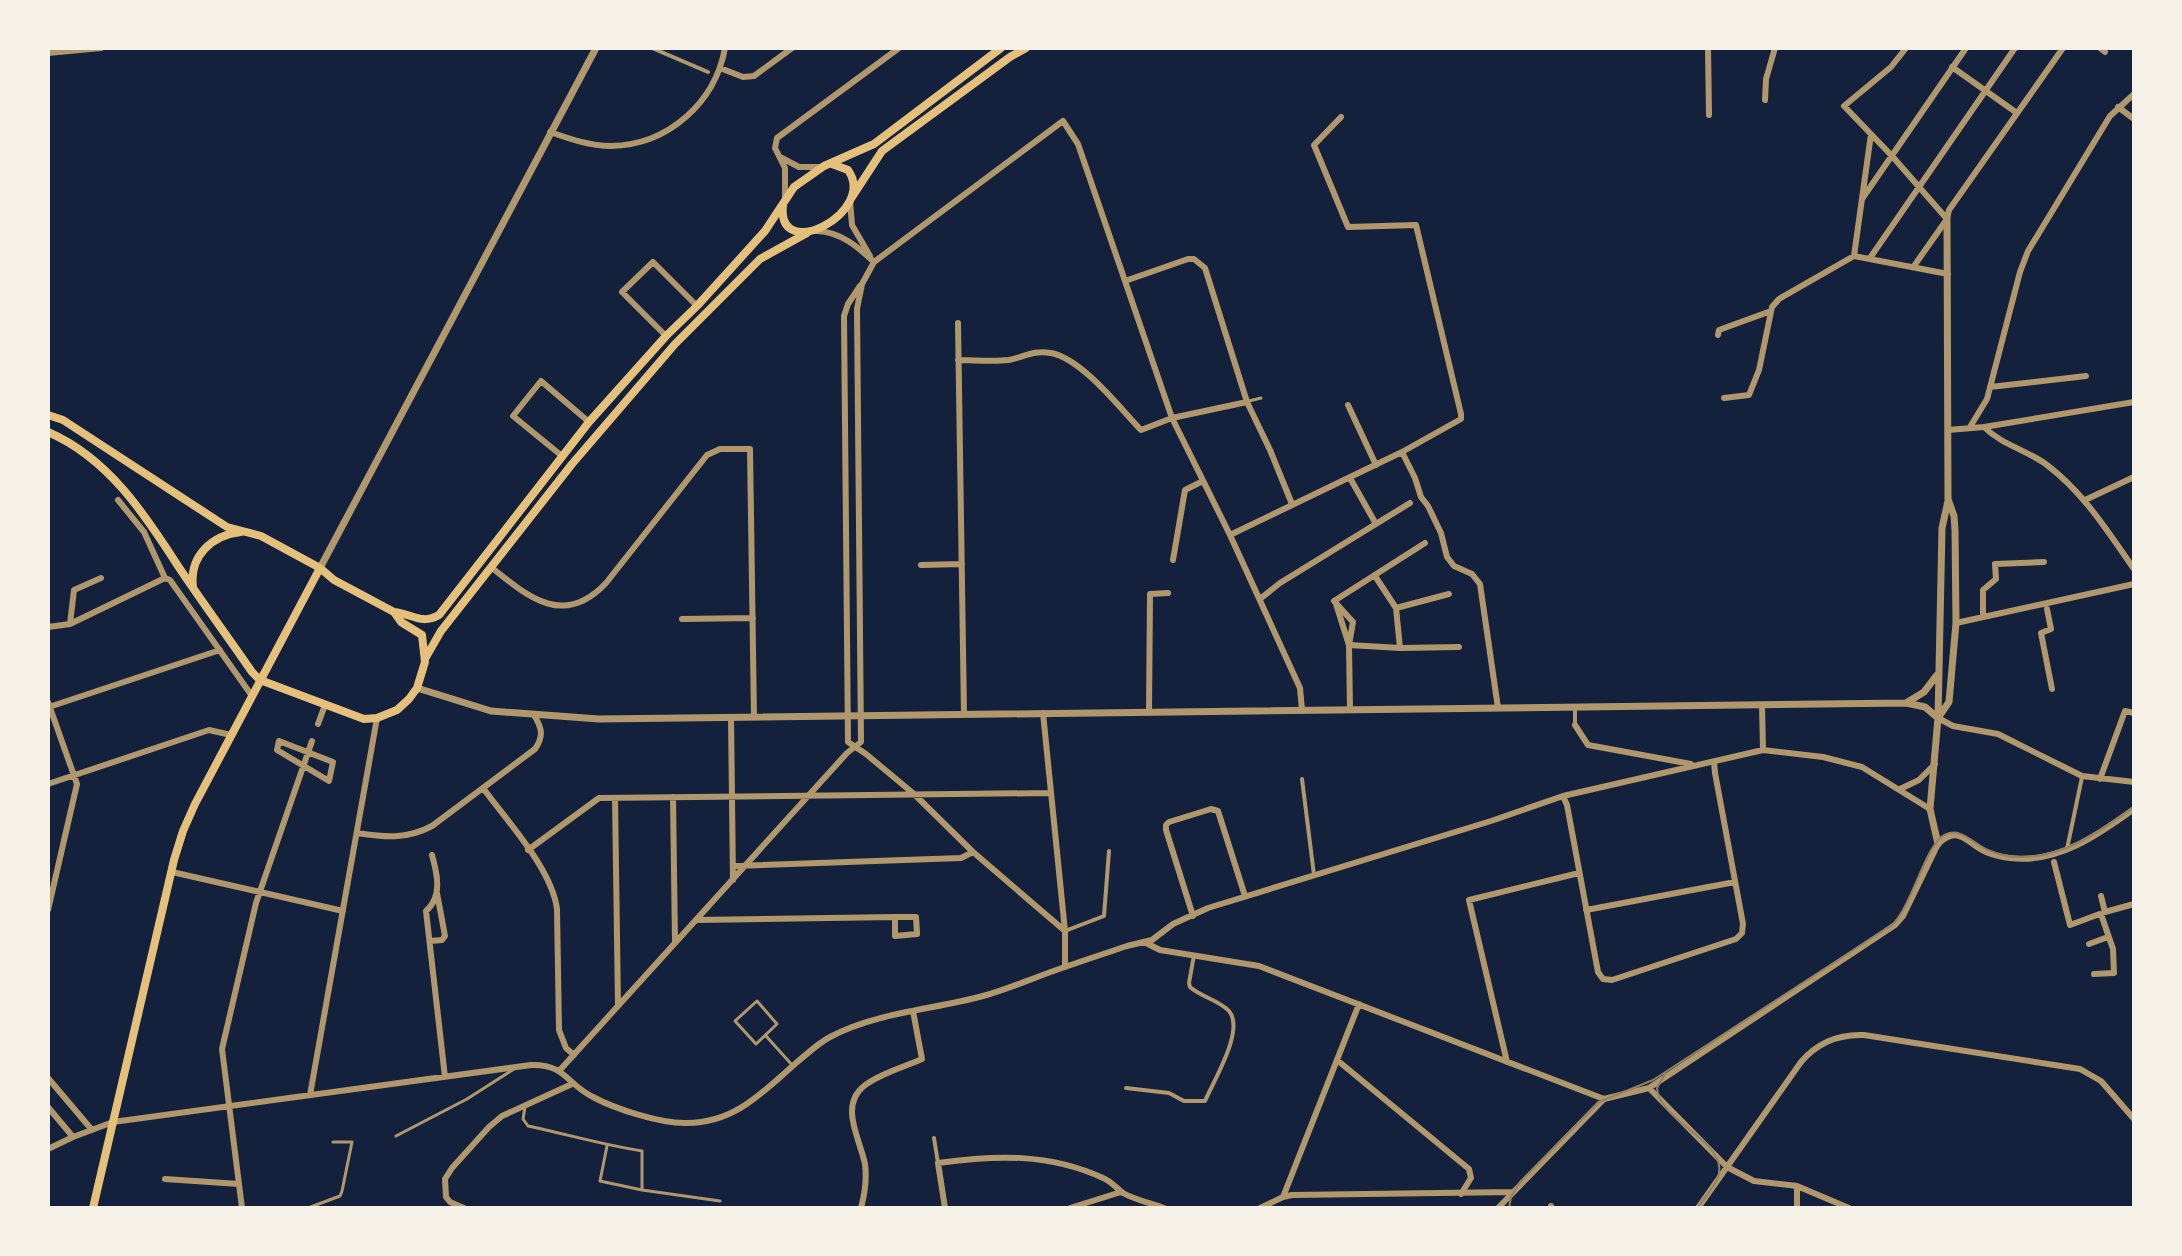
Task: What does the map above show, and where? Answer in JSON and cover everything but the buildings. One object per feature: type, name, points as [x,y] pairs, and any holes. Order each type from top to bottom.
[{"type":"main road","points":[[48,415],[63,420],[227,527],[261,536],[394,612],[429,620],[439,615],[589,422],[765,231],[799,183],[826,165],[874,144],[1001,48]]},
{"type":"main road","points":[[425,658],[441,631],[572,464],[704,314],[760,259],[837,217],[882,151],[1026,48]]},
{"type":"main road","points":[[826,165],[838,165],[852,176],[855,184],[851,199]]},
{"type":"main road","points":[[784,202],[782,215],[787,227],[797,233],[810,232]]},
{"type":"main road","points":[[697,306],[704,314]]},
{"type":"main road","points":[[666,336],[675,344]]},
{"type":"main road","points":[[589,422],[600,430]]},
{"type":"main road","points":[[48,432],[77,447],[106,470],[141,510],[260,680],[364,719],[377,718],[397,710],[417,688],[425,658],[422,635],[401,622],[394,612]]},
{"type":"main road","points":[[562,456],[572,464]]},
{"type":"main road","points":[[193,587],[193,570],[204,549],[223,536],[246,532]]},
{"type":"main road","points":[[481,560],[491,567]]},
{"type":"main road","points":[[93,1208],[172,872],[189,817],[320,568]]},
{"type":"street","points":[[48,53],[101,48]]},
{"type":"street","points":[[320,568],[596,48]]},
{"type":"street","points":[[652,48],[708,72]]},
{"type":"street","points":[[550,132],[600,145],[621,145],[650,139],[676,125],[698,106],[712,87],[725,48]]},
{"type":"street","points":[[720,68],[743,77],[754,76],[792,48]]},
{"type":"street","points":[[784,202],[785,168],[775,145],[777,138],[899,48]]},
{"type":"street","points":[[1708,48],[1709,115]]},
{"type":"street","points":[[1765,100],[1766,79],[1775,48]]},
{"type":"street","points":[[1906,48],[1891,67],[1844,106],[1947,219]]},
{"type":"street","points":[[1862,199],[1966,48]]},
{"type":"street","points":[[1870,258],[2015,48]]},
{"type":"street","points":[[1938,844],[1930,809],[1938,718],[1942,528],[1948,499],[1947,219],[1949,210],[2063,48]]},
{"type":"street","points":[[1952,67],[2017,113]]},
{"type":"street","points":[[1970,427],[1987,399],[2025,258],[2110,116],[2134,94]]},
{"type":"street","points":[[2118,107],[2134,119]]},
{"type":"street","points":[[1230,535],[1402,452],[1461,419],[1416,225],[1348,227],[1314,145],[1341,117]]},
{"type":"street","points":[[1065,931],[973,852],[914,794],[848,742],[844,316],[874,262],[1063,121],[1078,144],[1172,418],[1300,688],[1302,710]]},
{"type":"street","points":[[1854,256],[1871,134]]},
{"type":"street","points":[[782,158],[799,167],[826,165]]},
{"type":"street","points":[[851,199],[852,225],[874,262]]},
{"type":"street","points":[[1914,266],[1947,219]]},
{"type":"street","points":[[810,232],[838,235],[857,246],[874,262]]},
{"type":"street","points":[[1724,398],[1749,395],[1759,370],[1771,311],[1779,299],[1854,256],[1948,274]]},
{"type":"street","points":[[1125,281],[1188,259],[1201,263],[1209,278],[1247,402],[1292,504]]},
{"type":"street","points":[[666,336],[622,292],[653,262],[697,306]]},
{"type":"street","points":[[560,1070],[847,753],[861,742],[857,309],[865,279]]},
{"type":"street","points":[[1718,335],[1719,330],[1771,311]]},
{"type":"street","points":[[958,323],[964,714]]},
{"type":"street","points":[[958,360],[1009,360],[1028,353],[1051,353],[1067,359],[1083,369],[1141,430],[1172,418],[1247,402]]},
{"type":"street","points":[[1990,387],[2086,376]]},
{"type":"street","points":[[562,456],[513,416],[541,381],[589,422]]},
{"type":"street","points":[[845,393],[858,393]]},
{"type":"street","points":[[1948,430],[2134,402]]},
{"type":"street","points":[[1348,405],[1376,465]]},
{"type":"street","points":[[1984,427],[2011,447],[2049,466],[2085,500],[2134,569]]},
{"type":"street","points":[[491,567],[527,596],[541,603],[565,606],[588,599],[606,583],[707,455],[720,449],[750,449],[754,717]]},
{"type":"street","points":[[1402,452],[1421,497],[1441,533],[1447,557],[1454,566],[1472,574],[1480,584],[1498,708]]},
{"type":"street","points":[[2085,500],[2134,477]]},
{"type":"street","points":[[1350,478],[1376,524]]},
{"type":"street","points":[[1173,560],[1185,490],[1203,481]]},
{"type":"street","points":[[1938,718],[1949,702],[1956,623],[1955,530],[1948,499]]},
{"type":"street","points":[[118,500],[144,532],[165,578],[170,580],[252,696]]},
{"type":"street","points":[[1260,599],[1280,583],[1410,503]]},
{"type":"street","points":[[1350,710],[1349,645],[1334,601],[1425,543]]},
{"type":"street","points":[[846,562],[859,562]]},
{"type":"street","points":[[1983,617],[1983,590],[1996,579],[1995,564],[2044,562]]},
{"type":"street","points":[[921,565],[962,564]]},
{"type":"street","points":[[1375,576],[1396,608],[1400,648]]},
{"type":"street","points":[[70,624],[74,590],[101,578]]},
{"type":"street","points":[[48,627],[70,624],[165,578]]},
{"type":"street","points":[[1956,623],[2134,584]]},
{"type":"street","points":[[1149,712],[1150,594],[1168,593]]},
{"type":"street","points":[[1396,608],[1449,594]]},
{"type":"street","points":[[2047,609],[2051,629],[2041,633],[2052,689]]},
{"type":"street","points":[[682,619],[753,618]]},
{"type":"street","points":[[1349,645],[1459,647]]},
{"type":"street","points":[[48,910],[77,784],[49,706],[220,650]]},
{"type":"street","points":[[1906,703],[1924,692],[1939,673]]},
{"type":"street","points":[[417,688],[491,711],[599,719],[1906,703],[1925,707],[1953,726],[1998,734],[2082,776],[2134,782]]},
{"type":"street","points":[[318,724],[325,705]]},
{"type":"street","points":[[1762,705],[1763,750]]},
{"type":"street","points":[[1575,707],[1575,725],[1588,745],[1695,765]]},
{"type":"street","points":[[2100,779],[2125,711],[2134,713]]},
{"type":"street","points":[[1043,713],[1065,931],[1065,967]]},
{"type":"street","points":[[357,833],[397,838],[422,831],[538,745],[542,729],[534,715]]},
{"type":"street","points":[[731,717],[733,880]]},
{"type":"street","points":[[310,1095],[377,718]]},
{"type":"street","points":[[48,784],[209,730],[231,735]]},
{"type":"street","points":[[279,741],[333,762],[329,781],[305,765],[277,750],[279,741]]},
{"type":"street","points":[[242,1208],[222,1049],[259,892],[312,741]]},
{"type":"street","points":[[48,1149],[113,1122],[538,1065],[560,1070],[572,1084],[592,1097],[637,1113],[673,1122],[714,1121],[757,1097],[831,1036],[877,1019],[986,995],[1152,940],[1173,924],[1208,908],[1563,796],[1763,750],[1823,757],[1862,767],[1930,809]]},
{"type":"street","points":[[1563,796],[1598,972],[1603,979],[1612,980],[1736,939],[1742,933],[1743,924],[1714,762]]},
{"type":"street","points":[[1900,789],[1919,780],[1935,764]]},
{"type":"street","points":[[2067,849],[2082,776]]},
{"type":"street","points":[[1302,779],[1314,875]]},
{"type":"street","points":[[483,788],[548,877],[556,900],[559,1030],[566,1048],[574,1055]]},
{"type":"street","points":[[528,850],[596,799],[1051,793]]},
{"type":"street","points":[[673,797],[675,943]]},
{"type":"street","points":[[615,798],[618,1006]]},
{"type":"street","points":[[1193,916],[1165,828],[1169,822],[1211,809],[1218,811],[1245,896]]},
{"type":"street","points":[[1481,1193],[1496,1208],[1506,1204],[1513,1192],[1604,1099],[1649,1088],[1895,925],[1903,916],[1938,844],[1945,837],[1957,835],[1984,851],[2009,858],[2029,858],[2052,854],[2090,840],[2134,809]]},
{"type":"street","points":[[422,831],[425,839]]},
{"type":"street","points":[[1065,931],[1104,916],[1109,851]]},
{"type":"street","points":[[733,866],[961,858],[973,852]]},
{"type":"street","points":[[2052,854],[2070,925],[2134,904]]},
{"type":"street","points":[[432,855],[438,875],[437,888],[432,906],[426,911],[445,1077]]},
{"type":"street","points":[[172,872],[343,911]]},
{"type":"street","points":[[1507,1062],[1469,900],[1579,873]]},
{"type":"street","points":[[1586,910],[1735,882]]},
{"type":"street","points":[[430,941],[442,940],[445,936],[437,888]]},
{"type":"street","points":[[2094,974],[2114,973],[2113,949],[2101,896]]},
{"type":"street","points":[[696,920],[895,917],[916,917],[917,934],[895,936],[895,917]]},
{"type":"street","points":[[2089,944],[2108,937]]},
{"type":"street","points":[[1143,942],[1160,950],[1255,965],[1604,1099]]},
{"type":"street","points":[[1126,1088],[1169,1093],[1184,1101],[1205,1101],[1234,1035],[1234,1022],[1227,1009],[1190,987],[1194,955]]},
{"type":"street","points":[[1283,1197],[1359,1004]]},
{"type":"street","points":[[861,1208],[866,1175],[852,1116],[855,1098],[866,1084],[922,1059],[913,1011]]},
{"type":"street","points":[[1698,1208],[1807,1055],[1829,1040],[1846,1035],[1864,1035],[2080,1069],[2101,1081],[2134,1119]]},
{"type":"street","points":[[1337,1060],[1469,1169],[1471,1178],[1461,1194]]},
{"type":"street","points":[[48,1078],[92,1130]]},
{"type":"street","points":[[464,1208],[446,1197],[445,1179],[452,1168],[502,1116],[572,1084]]},
{"type":"street","points":[[1649,1088],[1727,1167],[1754,1181],[1797,1186],[1849,1208]]},
{"type":"street","points":[[48,1107],[73,1137]]},
{"type":"street","points":[[934,1138],[945,1208]]},
{"type":"street","points":[[938,1163],[987,1157],[1037,1158],[1087,1171],[1109,1180],[1121,1192],[1164,1208]]},
{"type":"street","points":[[165,1179],[239,1184]]},
{"type":"street","points":[[1797,1186],[1797,1208]]},
{"type":"street","points":[[1070,1208],[1121,1192]]},
{"type":"street","points":[[1260,1208],[1283,1197],[1513,1192]]},
{"type":"lane","points":[[1247,402],[1261,398]]},
{"type":"lane","points":[[757,1001],[777,1024],[765,1035],[756,1044],[735,1021],[757,1001]]},
{"type":"lane","points":[[765,1035],[793,1066]]},
{"type":"lane","points":[[396,1136],[478,1093],[516,1067]]},
{"type":"lane","points":[[526,1104],[523,1119],[528,1126],[607,1146],[642,1151],[642,1190]]},
{"type":"lane","points":[[308,1208],[340,1196],[342,1191],[352,1142],[333,1142]]},
{"type":"lane","points":[[607,1146],[600,1181],[720,1201]]},
{"type":"tram line","points":[[1509,1208],[1511,1197],[1520,1182],[1599,1102],[1653,1080],[1892,925],[1906,904],[1931,851],[1944,835],[1961,834],[2003,855],[2035,856],[2080,842],[2134,807]]},
{"type":"tram line","points":[[1665,1074],[1657,1088],[1661,1100],[1714,1153],[1719,1165],[1716,1181],[1697,1208]]}]
